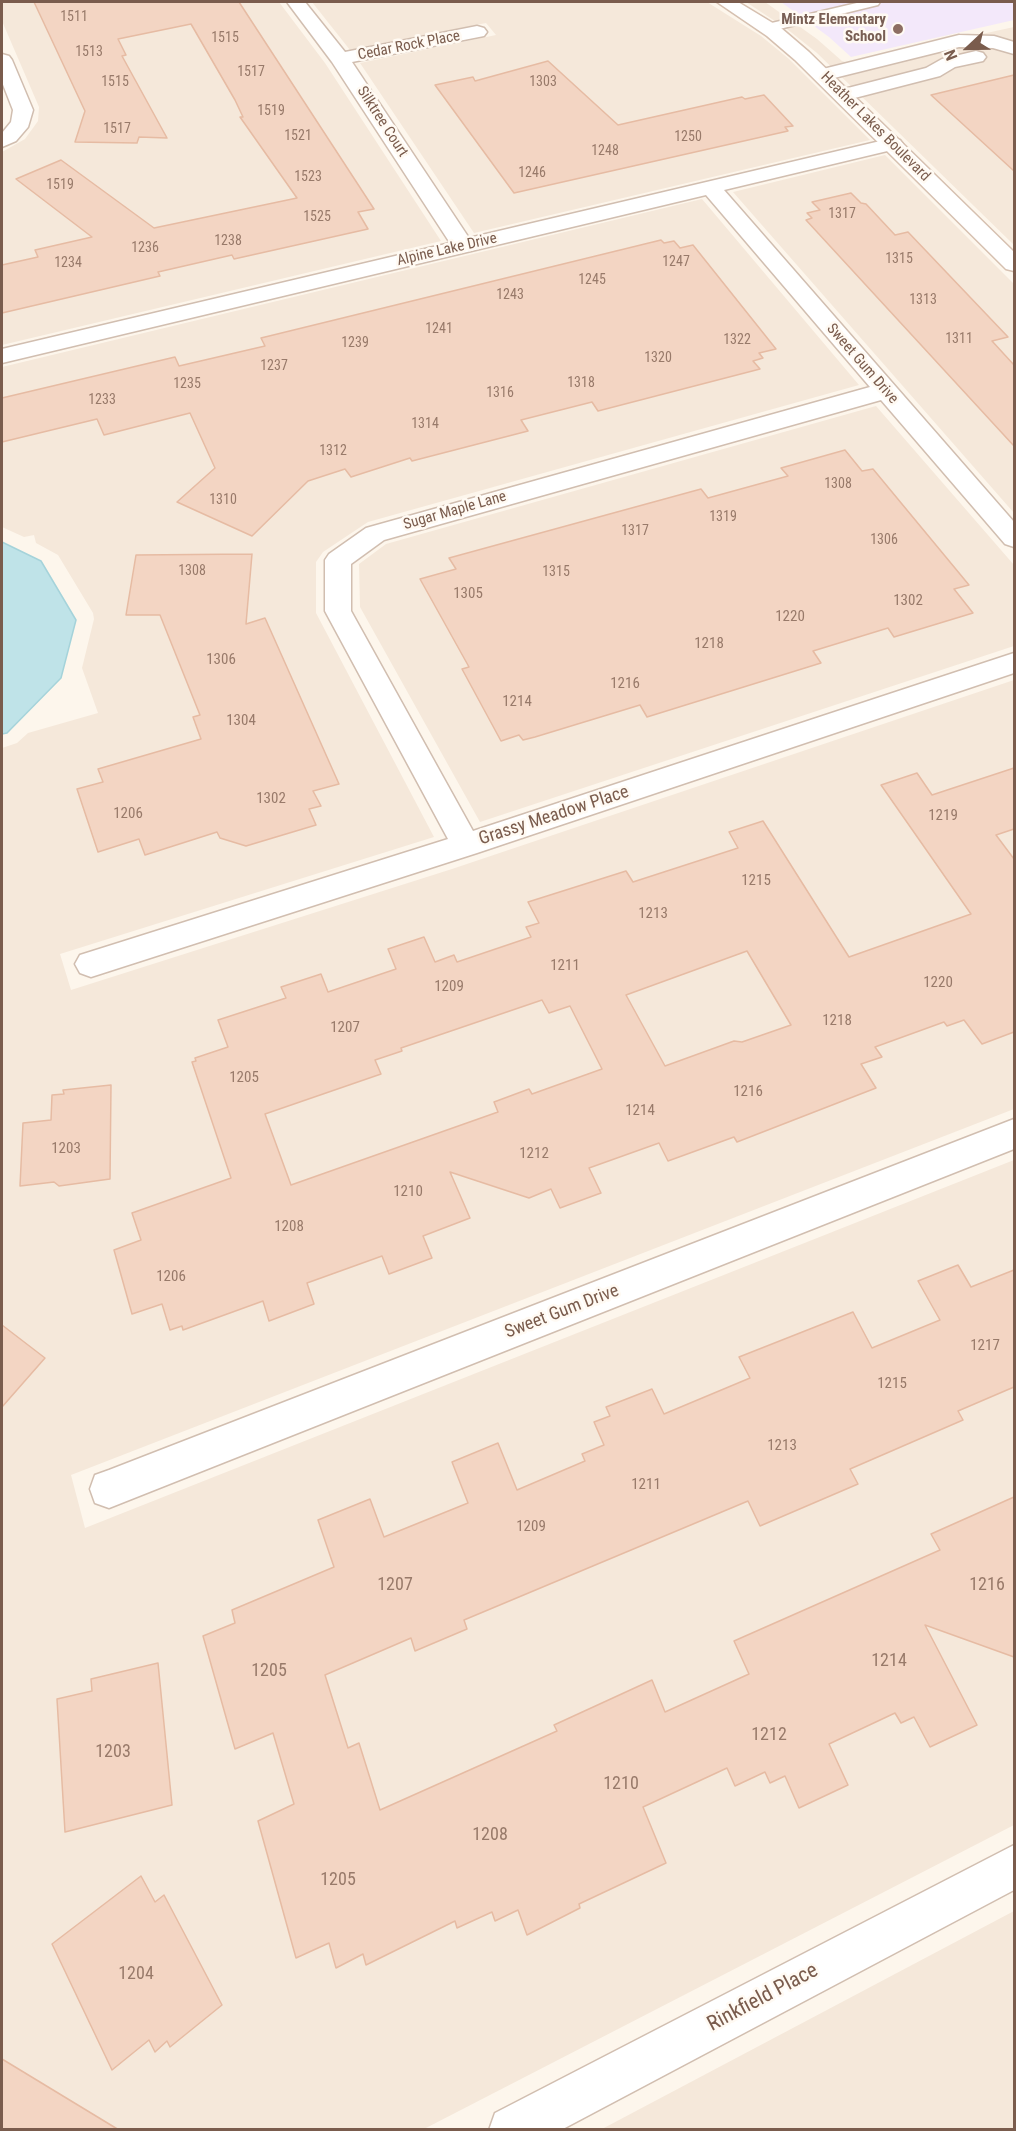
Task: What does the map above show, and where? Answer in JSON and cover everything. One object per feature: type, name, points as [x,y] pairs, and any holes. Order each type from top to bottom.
[{"type":"street","name":"Silktree Court","points":[[296,2],[340,59],[464,246]]},
{"type":"street","name":"Heather Lakes Boulevard","points":[[726,2],[767,28],[822,75],[1014,264]]},
{"type":"street","name":"Cedar Rock Place","points":[[340,59],[477,32]]},
{"type":"street","points":[[822,75],[969,40],[994,42],[1014,48]]},
{"type":"street","points":[[923,50],[942,66]]},
{"type":"street","points":[[843,95],[933,72],[942,66],[981,56],[1014,55]]},
{"type":"street","points":[[2,60],[23,110],[21,123],[9,137],[2,141]]},
{"type":"street","name":"Alpine Lake Drive","points":[[2,356],[893,144]]},
{"type":"street","name":"Sweet Gum Drive","points":[[711,187],[884,391],[1014,538]]},
{"type":"street","name":"Sugar Maple Lane","points":[[466,845],[338,611],[338,560],[375,534],[884,391]]},
{"type":"street","name":"Grassy Meadow Place","points":[[91,964],[466,845],[1014,663]]},
{"type":"street","name":"Sweet Gum Drive","points":[[109,1489],[1014,1134]]},
{"type":"street","name":"Rinkfield Place","points":[[512,2130],[1014,1867]]},
{"type":"lane","points":[[767,28],[874,2]]},
{"type":"shaded area","points":[[2,2],[279,2],[325,63],[441,241],[2,345],[2,152],[25,139],[38,121],[39,107],[2,21]]},
{"type":"shaded area","points":[[312,2],[707,2],[761,36],[789,59],[870,140],[474,233],[360,63],[496,35],[486,23],[350,50]]},
{"type":"shaded area","points":[[746,2],[765,2],[817,39],[842,61],[849,63],[1014,27],[1014,245],[817,53],[787,29]]},
{"type":"shaded area","name":"Mintz Elementary School","points":[[781,2],[1014,2],[1014,20],[851,57],[829,37]]},
{"type":"shaded area","points":[[885,155],[1014,284],[1014,513],[733,192]]},
{"type":"shaded area","points":[[702,199],[859,385],[368,522],[323,552],[316,562],[316,613],[434,837],[60,954],[71,990],[452,869],[1014,680],[1014,1109],[71,1475],[85,1528],[1014,1160],[1014,1825],[424,2129],[2,2129],[2,748],[17,743],[28,733],[98,713],[82,668],[94,619],[93,613],[58,555],[36,543],[34,535],[24,537],[2,527],[2,367]]},
{"type":"shaded area","points":[[876,406],[1014,565],[1014,646],[480,822],[360,607],[359,564],[386,544]]},
{"type":"shaded area","points":[[1014,1911],[1014,2129],[602,2129]]},
{"type":"water","points":[[2,542],[41,561],[76,620],[61,678],[7,733],[2,734]]},
{"type":"building","points":[[34,2],[239,2],[374,209],[358,212],[368,229],[234,259],[232,255],[158,272],[160,276],[2,313],[2,265],[38,257],[35,250],[92,237],[16,179],[61,160],[154,228],[297,198],[240,117],[243,117],[235,100],[191,24],[118,39],[126,55],[122,56],[167,138],[139,137],[137,143],[75,142],[85,111]]},
{"type":"building","points":[[548,61],[618,125],[742,97],[745,99],[764,95],[793,126],[785,127],[788,131],[514,193],[435,85],[473,77],[475,81]]},
{"type":"building","points":[[1014,75],[1014,171],[931,95]]},
{"type":"building","points":[[851,193],[861,203],[866,204],[895,235],[908,232],[1008,337],[992,341],[1014,365],[1014,446],[806,220],[812,218],[807,213],[820,210],[812,202]]},
{"type":"building","points":[[661,240],[664,243],[674,241],[680,248],[693,245],[776,349],[759,353],[763,358],[753,361],[760,369],[598,411],[592,402],[521,420],[528,431],[412,461],[410,458],[351,477],[345,469],[308,481],[252,536],[177,502],[215,468],[190,413],[104,435],[97,419],[2,442],[2,398],[175,357],[179,366],[265,346],[261,338]]},
{"type":"building","points":[[845,450],[862,471],[873,469],[969,585],[954,589],[973,613],[894,637],[888,628],[813,651],[821,663],[647,717],[640,705],[535,737],[523,740],[519,735],[501,741],[462,669],[469,667],[420,579],[456,569],[449,558],[701,489],[708,498],[788,476],[781,468]]},
{"type":"building","points":[[252,554],[246,624],[265,618],[339,784],[313,791],[321,806],[309,809],[316,825],[246,846],[220,838],[217,832],[145,855],[139,839],[98,852],[77,789],[103,782],[98,769],[201,739],[193,717],[200,715],[160,615],[126,615],[136,555]]},
{"type":"building","points":[[1014,768],[1014,829],[996,835],[1014,859],[1014,1032],[982,1044],[964,1020],[947,1026],[944,1022],[875,1047],[882,1057],[861,1064],[876,1088],[737,1142],[734,1137],[668,1161],[659,1143],[589,1168],[601,1193],[560,1208],[551,1189],[529,1198],[450,1172],[470,1218],[423,1236],[432,1258],[389,1274],[382,1256],[307,1283],[314,1304],[269,1321],[263,1301],[183,1330],[182,1326],[170,1330],[162,1304],[132,1314],[114,1250],[141,1240],[132,1213],[231,1178],[192,1062],[196,1061],[195,1058],[228,1047],[218,1020],[286,998],[281,987],[321,974],[328,992],[396,969],[388,949],[424,937],[435,962],[454,955],[457,962],[531,937],[526,927],[539,923],[528,902],[626,871],[633,882],[738,848],[729,832],[763,821],[849,957],[971,914],[881,785],[917,773],[932,795]],"holes":[[[747,951],[791,1025],[742,1042],[734,1041],[665,1066],[626,995]],[[542,1000],[549,1013],[570,1006],[602,1069],[532,1094],[529,1089],[494,1102],[498,1112],[291,1185],[265,1114],[381,1074],[375,1060],[402,1051],[401,1048]]]},
{"type":"building","points":[[111,1085],[110,1179],[59,1186],[54,1182],[20,1186],[23,1123],[51,1120],[52,1095],[64,1094],[63,1090]]},
{"type":"building","points":[[958,1265],[971,1287],[1014,1270],[1014,1387],[958,1411],[963,1420],[850,1469],[858,1484],[760,1526],[748,1501],[464,1620],[467,1629],[415,1651],[411,1638],[325,1675],[348,1748],[359,1743],[380,1810],[557,1731],[554,1725],[652,1680],[665,1712],[749,1674],[734,1641],[940,1550],[931,1534],[1014,1497],[1014,1657],[925,1625],[977,1725],[930,1747],[914,1717],[901,1723],[895,1713],[829,1744],[848,1785],[799,1808],[785,1776],[770,1783],[765,1772],[735,1786],[727,1768],[643,1807],[666,1863],[579,1904],[580,1908],[527,1935],[518,1910],[495,1921],[492,1912],[457,1928],[455,1921],[366,1965],[363,1954],[336,1968],[329,1943],[296,1958],[258,1821],[294,1804],[273,1733],[235,1749],[203,1636],[235,1623],[232,1610],[334,1567],[318,1520],[370,1499],[384,1537],[468,1503],[452,1462],[498,1443],[517,1490],[585,1461],[582,1454],[604,1445],[594,1422],[610,1416],[606,1407],[652,1389],[664,1414],[750,1378],[739,1357],[853,1312],[872,1348],[940,1320],[918,1281]]},
{"type":"building","points":[[2,1325],[45,1358],[2,1407]]},
{"type":"building","points":[[158,1663],[172,1805],[65,1832],[57,1699],[92,1691],[91,1679]]},
{"type":"building","points":[[141,1876],[155,1902],[164,1895],[222,2005],[170,2047],[167,2041],[155,2052],[149,2040],[112,2070],[52,1944]]},
{"type":"building","points":[[2,2059],[119,2130],[2,2130]]},
{"type":"place","name":"Mintz Elementary School","points":[[898,29]]}]
